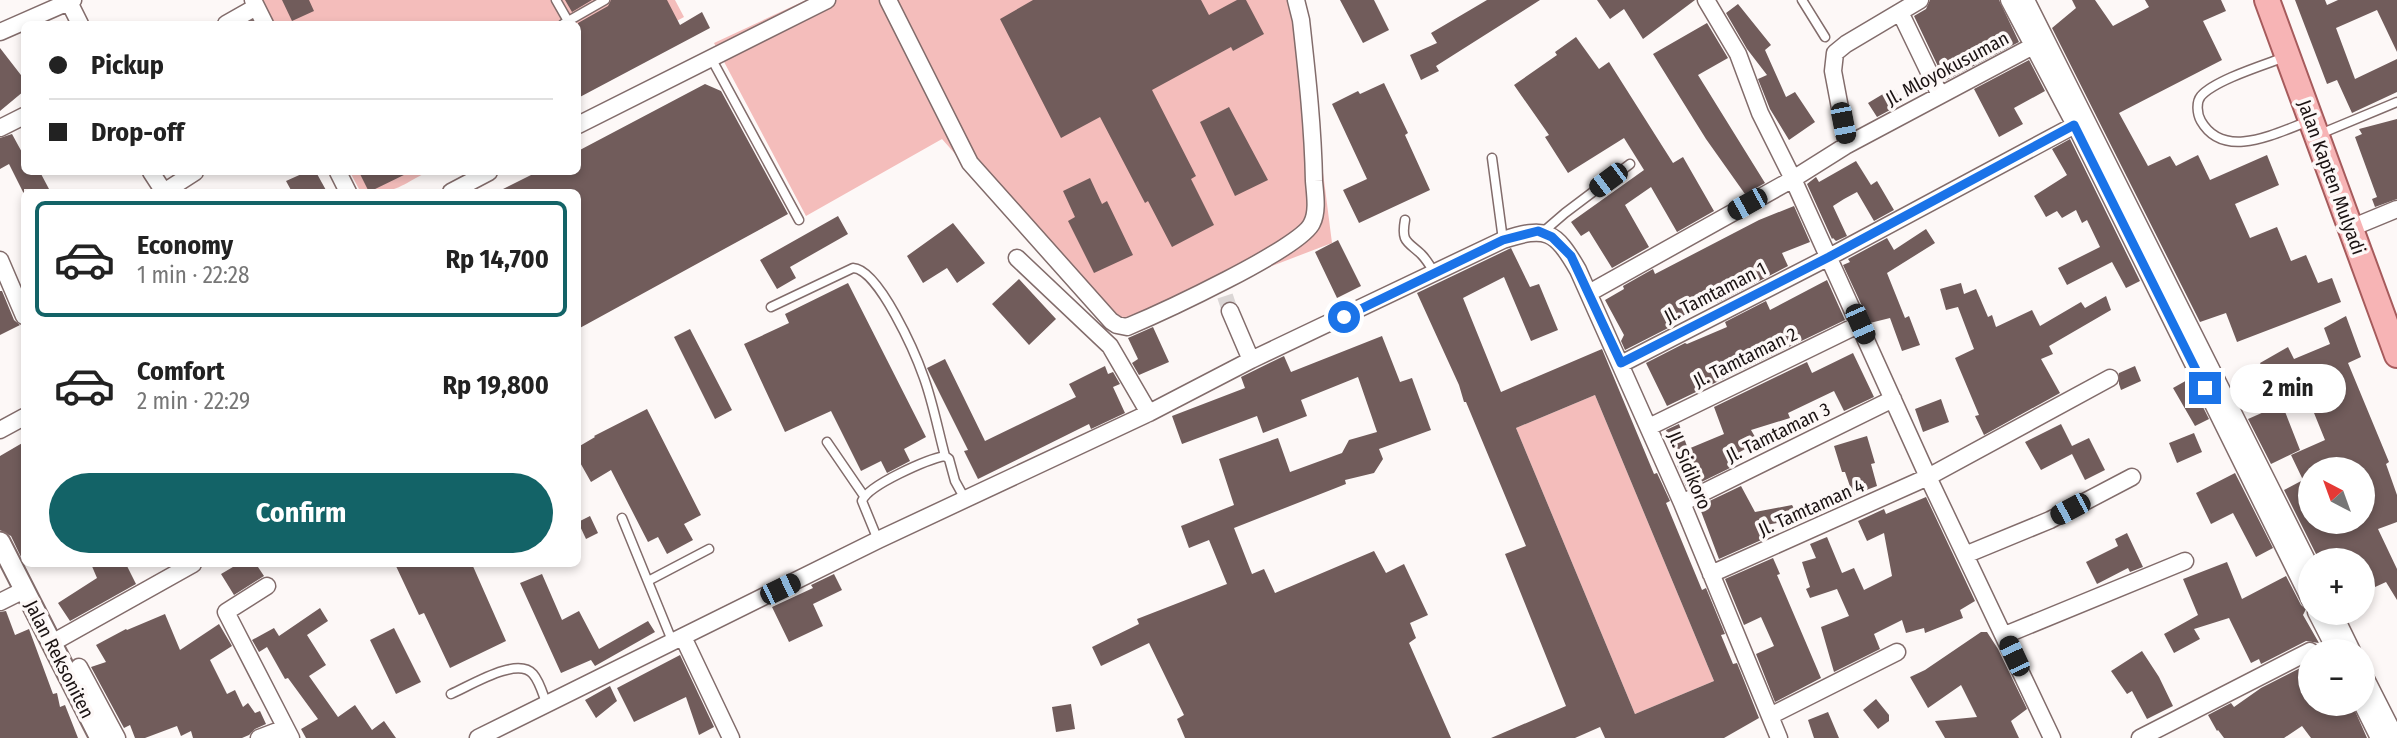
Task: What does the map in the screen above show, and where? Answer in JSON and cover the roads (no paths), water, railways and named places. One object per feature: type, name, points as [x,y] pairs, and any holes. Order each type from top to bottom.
[{"type":"main road","name":"Jalan Kapten Mulyadi","points":[[2267,0],[2397,355]]},
{"type":"street","points":[[581,123],[711,58],[808,4],[827,0]]},
{"type":"street","points":[[892,3],[970,163],[1111,321],[1126,327],[1225,297],[1302,237],[1313,223],[1315,201],[1312,140],[1301,20],[1296,0]]},
{"type":"street","points":[[1706,0],[1738,54],[1760,113],[2052,738]]},
{"type":"street","points":[[1847,145],[1833,71],[1833,50],[1920,0]]},
{"type":"street","points":[[2009,0],[2298,576]]},
{"type":"street","points":[[2026,0],[2301,548]]},
{"type":"street","points":[[25,21],[71,1],[79,21]]},
{"type":"street","points":[[230,21],[254,4],[263,21]]},
{"type":"street","points":[[1900,12],[1940,95]]},
{"type":"street","points":[[0,32],[21,23]]},
{"type":"street","name":"Jl. Mloyokusuman","points":[[1589,293],[1793,179],[1847,145],[2033,46]]},
{"type":"street","points":[[0,128],[21,118]]},
{"type":"street","name":"Jl. Tamtaman 1","points":[[1621,363],[1829,257],[2074,125]]},
{"type":"street","points":[[169,189],[190,175]]},
{"type":"street","points":[[457,189],[483,175]]},
{"type":"street","points":[[2351,228],[2397,209]]},
{"type":"street","points":[[478,738],[878,540],[1149,413],[1251,360],[1503,240],[1532,231],[1544,232]]},
{"type":"street","name":"Jl. Sidikoro","points":[[1544,232],[1571,256],[1589,293],[1682,503],[1779,738]]},
{"type":"street","points":[[1017,258],[1110,346],[1149,413]]},
{"type":"street","points":[[0,260],[21,309]]},
{"type":"street","points":[[1225,297],[1251,360]]},
{"type":"street","name":"Jl. Tamtaman 2","points":[[1649,427],[1860,324]]},
{"type":"street","name":"Jl. Tamtaman 4","points":[[1711,574],[1928,477],[2110,378]]},
{"type":"street","name":"Jl. Tamtaman 3","points":[[1682,503],[1893,399]]},
{"type":"street","points":[[0,430],[21,419]]},
{"type":"street","points":[[1965,555],[2050,520],[2132,477]]},
{"type":"street","name":"Jalan Reksoniten","points":[[0,542],[100,738]]},
{"type":"street","points":[[2004,635],[2185,561]]},
{"type":"street","points":[[52,643],[184,567]]},
{"type":"street","points":[[259,738],[288,733],[226,612],[267,586]]},
{"type":"street","points":[[0,602],[24,590]]},
{"type":"street","points":[[678,640],[731,738]]},
{"type":"street","points":[[1770,716],[1898,652]]},
{"type":"street","points":[[2140,738],[2298,657]]},
{"type":"street","points":[[79,667],[117,738]]},
{"type":"street","points":[[2375,697],[2396,738]]},
{"type":"street","points":[[2368,716],[2379,738]]},
{"type":"lane","points":[[556,0],[564,21]]},
{"type":"lane","points":[[568,21],[605,0]]},
{"type":"lane","points":[[1802,0],[1825,37]]},
{"type":"lane","points":[[2287,56],[2222,82],[2203,93],[2198,101],[2199,119],[2215,137],[2229,142],[2314,128],[2397,102]]},
{"type":"lane","points":[[711,58],[799,220]]},
{"type":"lane","points":[[1492,158],[1503,240]]},
{"type":"lane","points":[[1544,232],[1564,213],[1630,164]]},
{"type":"lane","points":[[1405,220],[1405,242],[1423,256],[1435,274]]},
{"type":"lane","points":[[771,307],[853,268],[860,269],[873,281],[901,325],[924,378],[945,456],[949,459],[955,481],[965,499]]},
{"type":"lane","points":[[827,442],[864,496]]},
{"type":"lane","points":[[878,540],[862,501],[864,496],[886,482],[945,456]]},
{"type":"lane","points":[[622,518],[648,581],[678,640]]},
{"type":"lane","points":[[648,581],[709,549]]},
{"type":"lane","points":[[451,694],[510,668],[525,668],[535,677],[547,705]]},
{"type":"tunnel","points":[[1225,296],[1230,311]]}]
